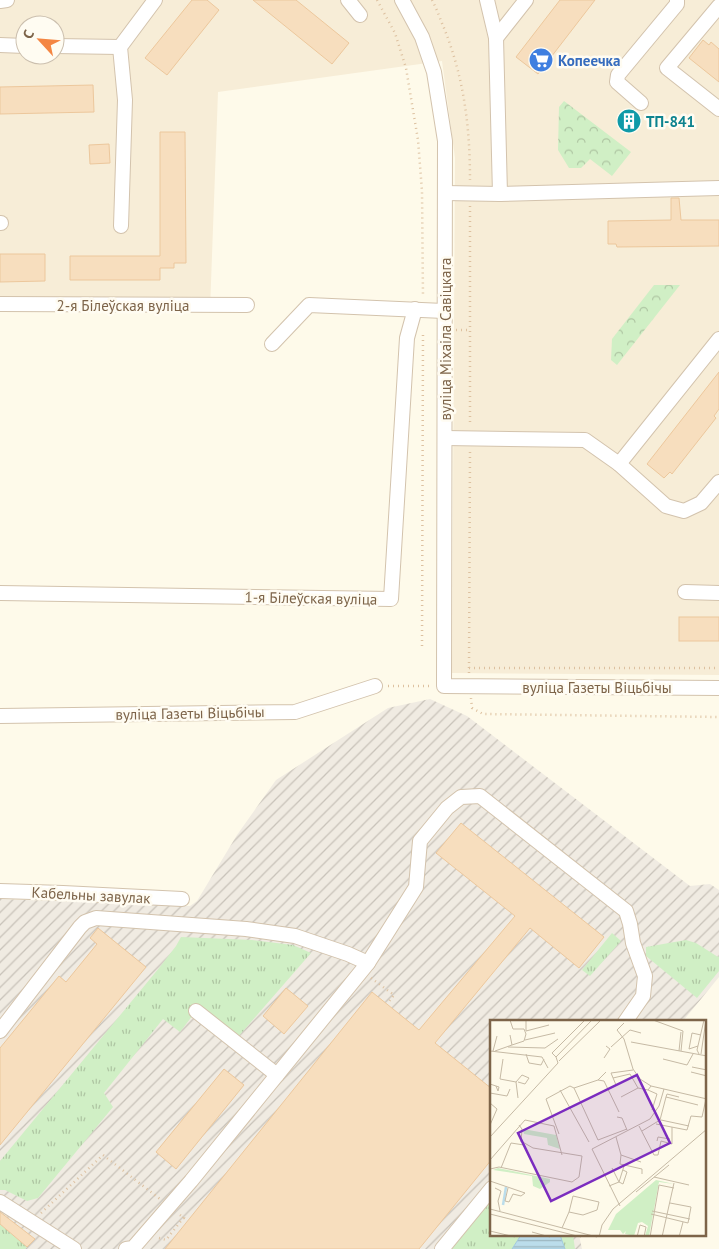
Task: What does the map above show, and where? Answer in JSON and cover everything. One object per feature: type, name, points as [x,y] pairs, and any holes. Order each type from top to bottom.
[{"type":"street","points":[[0,1],[7,0]]},
{"type":"street","points":[[121,226],[125,100],[120,47],[156,0]]},
{"type":"street","points":[[348,0],[360,15]]},
{"type":"street","name":"вуліца Міхаіла Савіцкага","points":[[402,0],[422,37],[434,72],[445,141],[444,686]]},
{"type":"street","points":[[486,0],[496,38],[500,194]]},
{"type":"street","points":[[496,38],[526,0]]},
{"type":"street","points":[[641,103],[617,82],[618,75],[677,4],[678,0]]},
{"type":"street","points":[[719,6],[667,68],[719,109]]},
{"type":"street","points":[[0,45],[15,46]]},
{"type":"street","points":[[65,46],[120,47]]},
{"type":"street","points":[[445,194],[719,188]]},
{"type":"street","name":"2-я Білеўская вуліца","points":[[0,304],[247,305]]},
{"type":"street","points":[[272,344],[309,306],[444,311]]},
{"type":"street","name":"1-я Білеўская вуліца","points":[[0,593],[391,599],[407,338],[415,309]]},
{"type":"street","points":[[619,464],[719,339]]},
{"type":"street","points":[[445,438],[585,440],[619,464],[666,506],[684,511],[701,504],[719,483]]},
{"type":"street","points":[[685,592],[719,593]]},
{"type":"street","name":"вуліца Газеты Віцьбічы","points":[[0,716],[295,712],[376,686]]},
{"type":"street","name":"вуліца Газеты Віцьбічы","points":[[444,686],[719,688]]},
{"type":"street","points":[[130,1248],[170,1206],[365,966],[416,887],[420,841],[447,808],[461,797],[480,796],[626,911],[645,976],[643,996],[626,1020]]},
{"type":"street","name":"Кабельны завулак","points":[[0,891],[182,899]]},
{"type":"street","points":[[0,1031],[80,927],[85,922],[96,918],[246,929],[295,936],[348,954],[365,966]]},
{"type":"street","points":[[196,1011],[277,1075]]},
{"type":"street","points":[[442,1249],[490,1190]]},
{"type":"street","points":[[0,1202],[74,1249]]},
{"type":"path","points":[[469,668],[719,668]]},
{"type":"path","points":[[376,686],[444,686]]},
{"type":"path","points":[[365,966],[394,995],[387,1004]]},
{"type":"path","points":[[36,1210],[41,1213],[103,1154],[188,1221]]},
{"type":"path","points":[[156,1238],[166,1240],[184,1217]]},
{"type":"shaded area","points":[[0,0],[719,0],[719,675],[452,673],[455,158],[442,61],[218,92],[210,310],[0,309]]},
{"type":"shaded area","points":[[430,699],[467,716],[690,886],[710,884],[719,890],[719,977],[684,1020],[490,1020],[490,1236],[579,1236],[582,1249],[0,1249],[0,899],[190,906],[197,901],[237,835],[276,780],[388,708]]},
{"type":"green space","points":[[564,101],[631,152],[612,176],[590,159],[581,168],[569,168],[558,150],[559,107]]},
{"type":"green space","points":[[654,285],[680,285],[617,365],[611,360],[612,339]]},
{"type":"green space","points":[[612,933],[621,941],[590,976],[582,970]]},
{"type":"green space","points":[[181,937],[252,940],[293,945],[311,953],[231,1045],[193,1015],[180,1032],[163,1019],[104,1093],[113,1107],[38,1198],[27,1201],[5,1190],[0,1190],[0,1161],[159,968]]},
{"type":"green space","points":[[686,940],[696,943],[719,956],[719,971],[697,998],[646,956],[646,947]]},
{"type":"green space","points":[[490,1201],[490,1236],[520,1236],[512,1249],[449,1249]]},
{"type":"green space","points":[[0,1224],[27,1247],[25,1249],[0,1249]]},
{"type":"green space","points":[[560,1236],[573,1236],[575,1249],[565,1249]]},
{"type":"water","points":[[520,1236],[560,1236],[565,1249],[512,1249]]},
{"type":"building","points":[[192,0],[207,0],[219,10],[167,75],[145,58]]},
{"type":"building","points":[[253,0],[296,0],[349,43],[332,64]]},
{"type":"building","points":[[560,0],[595,0],[538,74],[516,57]]},
{"type":"building","points":[[703,40],[709,45],[711,42],[719,49],[719,82],[689,58]]},
{"type":"building","points":[[93,85],[94,112],[0,114],[0,87]]},
{"type":"building","name":"ТП-841","points":[[627,110],[641,121],[630,133],[617,122]]},
{"type":"building","points":[[160,132],[185,132],[186,263],[174,263],[174,268],[160,268],[160,280],[70,280],[70,256],[160,256]]},
{"type":"building","points":[[109,144],[110,163],[90,164],[89,145]]},
{"type":"building","points":[[671,198],[679,198],[681,220],[719,220],[719,246],[617,247],[616,244],[608,244],[608,221],[671,220]]},
{"type":"building","points":[[0,254],[45,254],[45,281],[0,282]]},
{"type":"building","points":[[719,372],[719,409],[714,416],[716,418],[672,474],[670,472],[664,478],[647,464]]},
{"type":"building","points":[[679,617],[719,617],[719,641],[679,641]]},
{"type":"building","points":[[461,823],[604,937],[579,968],[530,928],[435,1043],[490,1087],[490,1161],[419,1249],[165,1249],[372,992],[419,1030],[515,916],[436,853]]},
{"type":"building","points":[[98,928],[146,967],[0,1145],[0,1048],[59,976],[66,982],[97,944],[90,938]]},
{"type":"building","points":[[286,988],[308,1006],[284,1034],[263,1016]]},
{"type":"building","points":[[224,1069],[244,1085],[176,1169],[156,1152]]},
{"type":"building","points":[[0,1212],[35,1239],[27,1247],[0,1224]]},
{"type":"place","name":"Копеечка","points":[[541,60]]},
{"type":"place","name":"ТП-841","points":[[629,121]]}]
